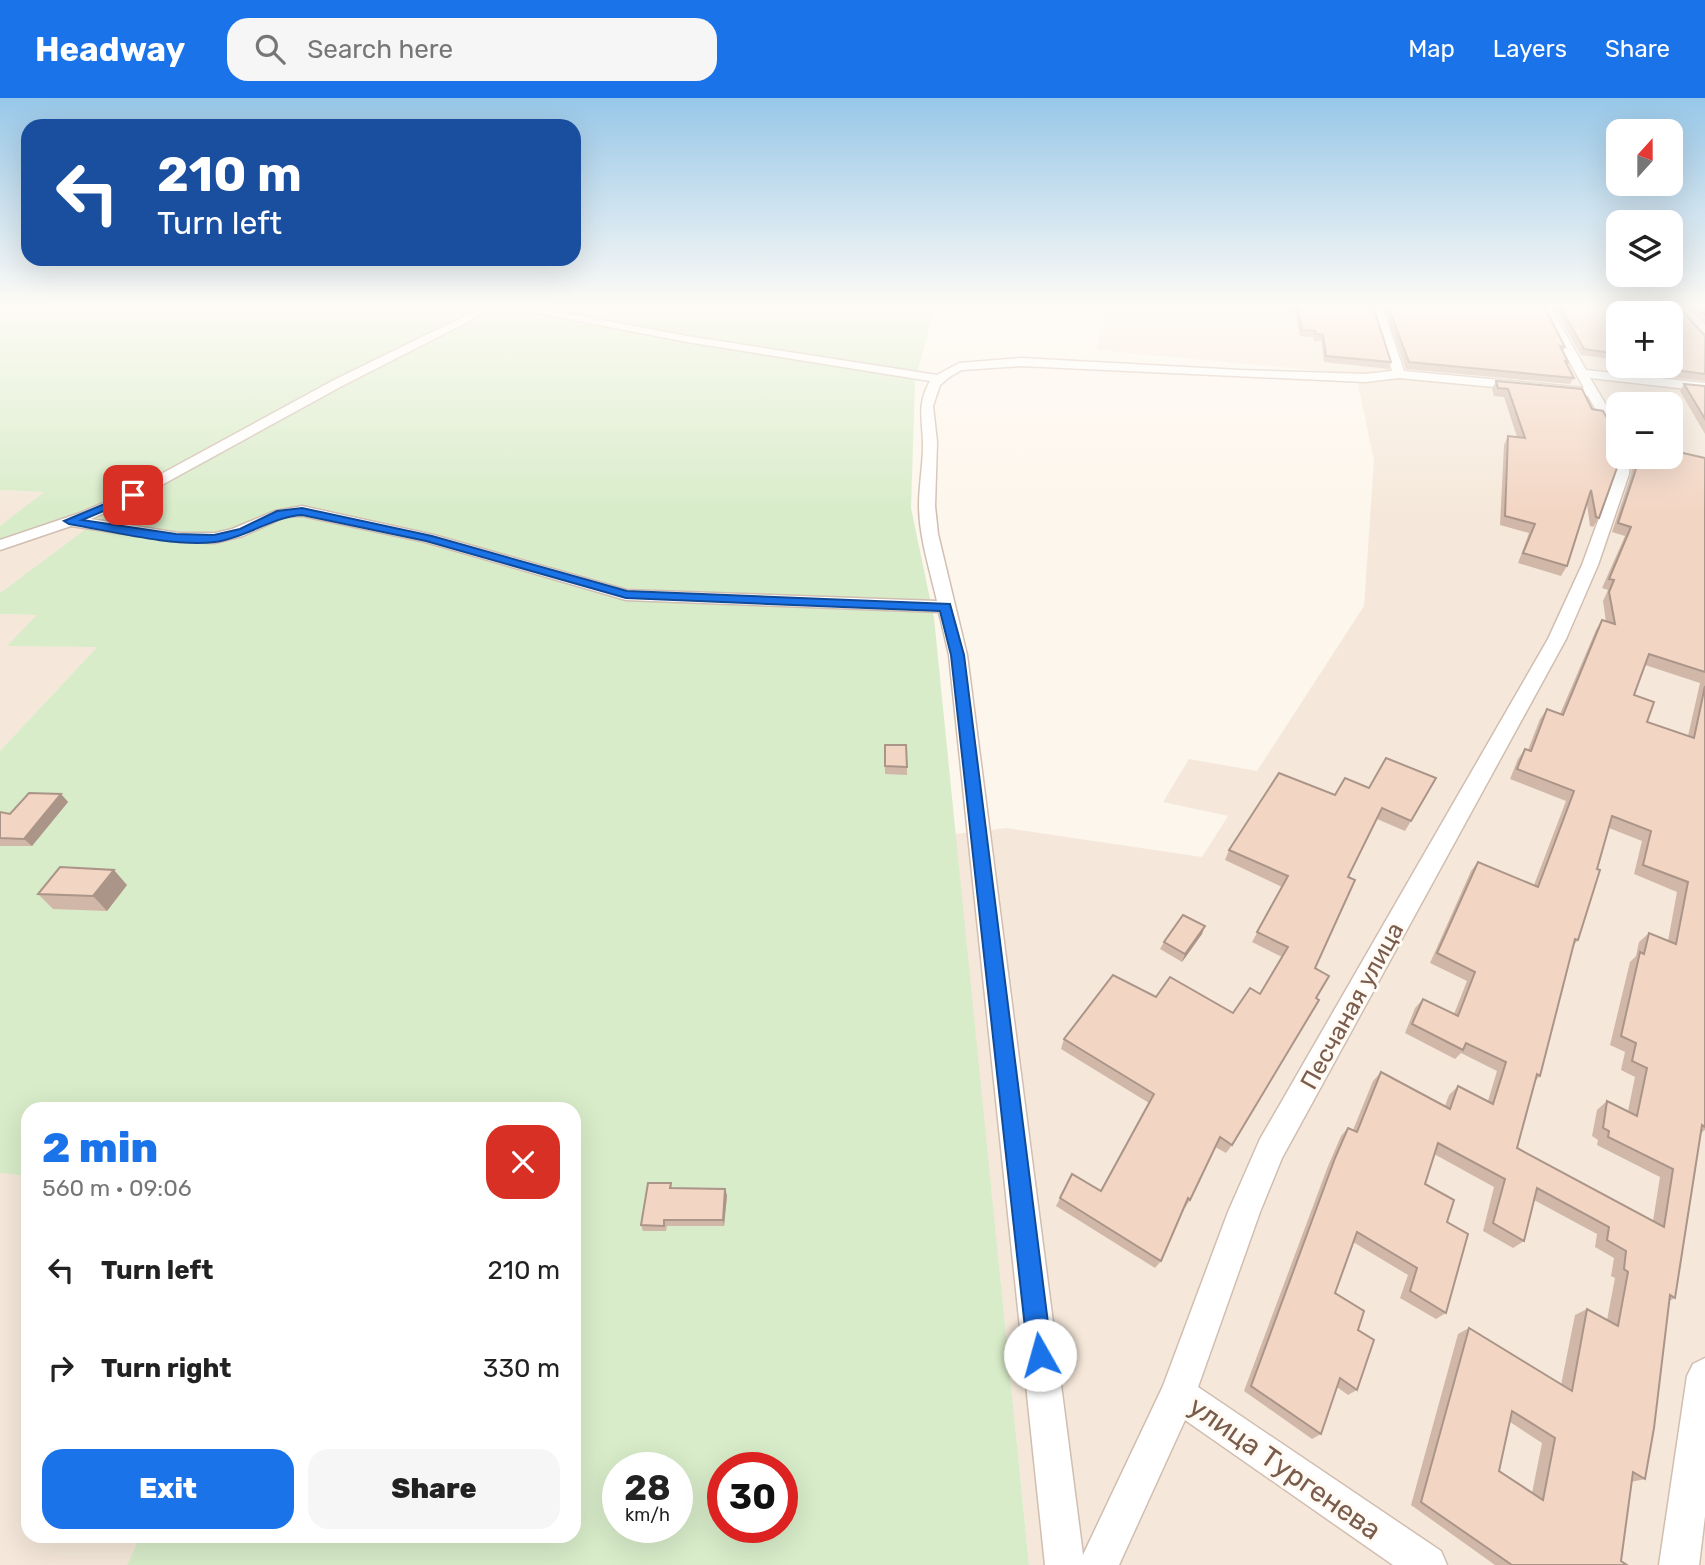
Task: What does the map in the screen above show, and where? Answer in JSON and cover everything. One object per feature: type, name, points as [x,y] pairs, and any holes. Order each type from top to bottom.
[{"type":"street","points":[[0,545],[133,495],[355,374]]},
{"type":"street","points":[[914,374],[939,379]]},
{"type":"street","points":[[947,374],[939,379],[927,406],[930,442],[927,506],[933,555],[958,655],[1065,1565]]},
{"type":"street","points":[[1254,374],[1365,378],[1395,374]]},
{"type":"street","points":[[1404,374],[1595,393]]},
{"type":"street","points":[[1584,374],[1606,414]]},
{"type":"street","points":[[1596,374],[1705,387]]},
{"type":"street","name":"Песчаная улица","points":[[1099,1565],[1178,1394],[1244,1212],[1271,1149],[1557,639],[1590,565],[1622,469]]},
{"type":"street","points":[[69,521],[176,537],[214,539],[244,532],[281,513],[302,512],[428,538],[626,595],[945,607]]},
{"type":"street","points":[[1679,1565],[1705,1376]]},
{"type":"street","name":"улица Тургенева","points":[[1178,1394],[1427,1565]]},
{"type":"shaded area","points":[[1356,374],[1606,374],[1606,378],[1683,378],[1683,374],[1705,374],[1705,1565],[1029,1565],[955,834],[1006,828],[1202,857],[1228,816],[1163,802],[1189,759],[1257,771],[1364,606],[1374,461]]},
{"type":"shaded area","points":[[0,490],[45,492],[0,526]]},
{"type":"shaded area","points":[[74,526],[87,529],[0,593],[0,541]]},
{"type":"shaded area","points":[[0,614],[38,615],[8,646],[98,646],[0,751]]},
{"type":"shaded area","points":[[0,1173],[21,1175],[21,1543],[137,1543],[127,1565],[0,1565]]},
{"type":"green space","points":[[0,374],[917,374],[911,508],[934,618],[1029,1565],[127,1565],[137,1543],[581,1543],[581,1102],[21,1102],[21,1175],[0,1173],[0,751],[97,647],[7,646],[37,615],[0,614],[0,593],[86,529],[74,526],[0,541],[0,526],[44,492],[0,490]]},
{"type":"building","points":[[1537,374],[1572,374],[1574,378]]},
{"type":"building","points":[[1496,381],[1582,389],[1592,409],[1603,411],[1606,416],[1606,469],[1617,469],[1599,518],[1596,517],[1591,490],[1567,566],[1523,553],[1535,524],[1505,516],[1508,436],[1525,438],[1508,389],[1498,388]]},
{"type":"building","points":[[1684,384],[1705,386],[1705,419]]},
{"type":"building","points":[[1683,453],[1705,458],[1705,672],[1649,654],[1634,695],[1654,702],[1647,722],[1694,738],[1705,686],[1705,1127],[1702,1125],[1675,1298],[1670,1295],[1645,1479],[1633,1472],[1621,1561],[1627,1565],[1512,1565],[1421,1502],[1469,1328],[1572,1391],[1587,1309],[1618,1326],[1628,1272],[1624,1269],[1626,1251],[1607,1240],[1609,1227],[1537,1188],[1524,1241],[1493,1223],[1505,1179],[1438,1143],[1425,1184],[1454,1200],[1447,1222],[1468,1234],[1446,1313],[1410,1291],[1417,1268],[1357,1232],[1335,1293],[1364,1311],[1358,1330],[1374,1340],[1357,1390],[1340,1378],[1321,1434],[1251,1386],[1335,1158],[1348,1128],[1357,1132],[1381,1072],[1450,1109],[1458,1086],[1493,1104],[1506,1062],[1466,1043],[1463,1050],[1412,1024],[1423,999],[1458,1016],[1475,972],[1437,953],[1478,862],[1538,887],[1574,791],[1517,769],[1525,749],[1531,751],[1547,709],[1563,715],[1602,620],[1615,624],[1609,592],[1614,580],[1609,579],[1631,527],[1618,523],[1636,469],[1683,469]],"holes":[[[1612,816],[1651,831],[1643,865],[1688,882],[1676,944],[1649,933],[1644,954],[1640,952],[1621,1036],[1636,1043],[1632,1061],[1647,1068],[1637,1116],[1607,1101],[1603,1128],[1609,1131],[1608,1137],[1673,1169],[1664,1227],[1517,1148],[1537,1074],[1540,1076],[1575,939],[1578,940],[1600,870],[1597,869]],[[1512,1411],[1555,1438],[1543,1500],[1499,1471]]]},
{"type":"building","points":[[885,745],[906,745],[907,767],[885,766]]},
{"type":"building","points":[[1386,758],[1436,778],[1411,821],[1382,808],[1348,877],[1355,880],[1315,968],[1329,976],[1316,998],[1319,1000],[1232,1145],[1220,1137],[1190,1200],[1188,1198],[1161,1261],[1060,1198],[1072,1174],[1101,1191],[1154,1094],[1064,1039],[1113,975],[1156,997],[1170,977],[1233,1013],[1250,988],[1260,994],[1288,947],[1257,932],[1288,876],[1229,850],[1279,773],[1335,795],[1345,778],[1369,788]]},
{"type":"building","points":[[29,793],[61,794],[24,839],[0,838],[0,812],[10,814]]},
{"type":"building","points":[[60,867],[114,870],[93,896],[38,894]]},
{"type":"building","points":[[1183,915],[1205,926],[1185,954],[1164,942]]},
{"type":"building","points":[[648,1183],[671,1183],[670,1188],[725,1189],[723,1220],[664,1220],[664,1226],[641,1225]]},
{"type":"route","points":[[133,495],[69,521],[104,524],[176,537],[214,539],[244,532],[281,513],[295,511],[428,538],[626,595],[945,607],[958,655],[965,737],[988,903],[1040,1355]]}]
